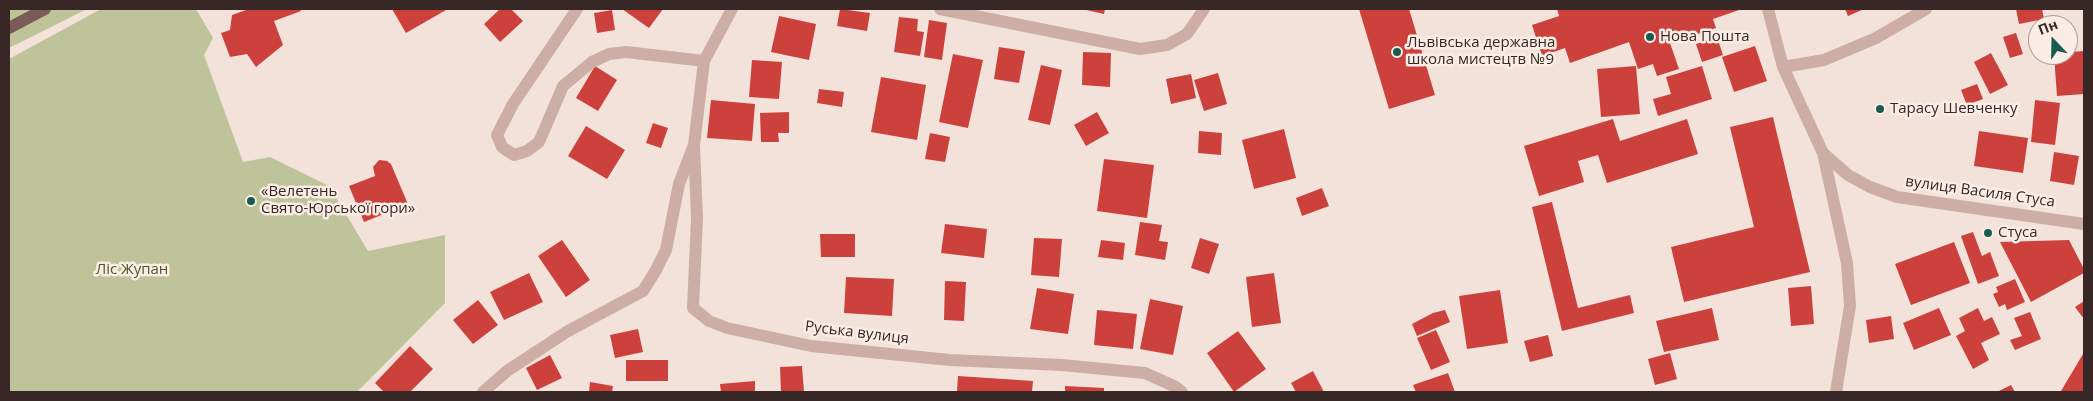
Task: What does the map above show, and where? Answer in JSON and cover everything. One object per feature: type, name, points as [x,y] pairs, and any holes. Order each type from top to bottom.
[{"type":"main road","points":[[9,28],[45,9]]},
{"type":"street","points":[[577,9],[513,104],[497,135],[502,147],[514,155],[527,151],[539,142],[563,86],[592,62],[609,54],[626,52],[704,61]]},
{"type":"street","points":[[483,392],[507,372],[568,331],[643,291],[666,250],[679,184],[694,145],[704,61],[732,9]]},
{"type":"street","points":[[940,9],[1140,49],[1167,45],[1187,34],[1204,9]]},
{"type":"street","points":[[1768,9],[1784,67],[1823,153],[1848,263],[1850,306],[1836,392]]},
{"type":"street","points":[[1784,67],[1824,60],[1876,38],[1926,9]]},
{"type":"street","name":"Руська вулиця","points":[[694,145],[698,218],[693,308],[709,321],[727,328],[812,346],[950,360],[1062,365],[1146,373],[1176,387],[1182,392]]},
{"type":"street","name":"вулиця Василя Стуса","points":[[1823,153],[1848,175],[1870,187],[1897,197],[1939,204],[2081,220]]},
{"type":"green space","points":[[9,9],[87,9],[9,48]]},
{"type":"green space","name":"Ліс Жупан","points":[[101,9],[196,9],[213,38],[204,55],[243,162],[270,157],[329,186],[368,251],[445,235],[445,303],[357,392],[9,392],[9,59]]},
{"type":"building","points":[[249,9],[300,9],[301,11],[274,21],[283,45],[256,67],[247,54],[230,57],[221,33],[230,30],[232,15]]},
{"type":"building","points":[[392,9],[445,9],[446,10],[406,33]]},
{"type":"building","points":[[500,9],[511,9],[523,21],[500,42],[484,24]]},
{"type":"building","points":[[622,9],[663,9],[649,28]]},
{"type":"building","points":[[840,9],[870,13],[867,31],[837,26]]},
{"type":"building","points":[[1082,9],[1105,9],[1104,14]]},
{"type":"building","name":"Львівська державна школа мистецтв №9","points":[[1359,9],[1409,9],[1435,95],[1389,109]]},
{"type":"building","points":[[1557,9],[1742,9],[1713,19],[1716,28],[1670,43],[1679,69],[1657,76],[1653,64],[1638,69],[1629,42],[1570,63],[1565,48],[1542,56],[1532,25],[1559,16]]},
{"type":"building","points":[[1845,9],[1864,9],[1848,16]]},
{"type":"building","points":[[2016,9],[2042,9],[2043,15],[2028,15],[2028,22],[2019,24]]},
{"type":"building","points":[[612,10],[615,30],[597,33],[594,13]]},
{"type":"building","points":[[779,16],[816,24],[809,60],[771,52]]},
{"type":"building","points":[[899,17],[918,19],[917,31],[924,32],[920,56],[894,52]]},
{"type":"building","points":[[929,20],[947,23],[942,60],[924,57]]},
{"type":"building","points":[[2016,33],[2023,54],[2010,58],[2003,37]]},
{"type":"building","points":[[1717,37],[1723,55],[1702,62],[1696,44]]},
{"type":"building","points":[[1755,46],[1767,81],[1734,92],[1722,57]]},
{"type":"building","points":[[999,47],[1025,51],[1019,83],[994,79]]},
{"type":"building","points":[[2078,51],[2084,51],[2084,94],[2057,96],[2055,65],[2078,65]]},
{"type":"building","points":[[1083,52],[1111,53],[1110,87],[1082,85]]},
{"type":"building","points":[[1991,53],[2008,85],[1990,94],[1974,62]]},
{"type":"building","points":[[953,54],[983,60],[968,128],[939,122]]},
{"type":"building","points":[[752,60],[782,62],[779,99],[749,97]]},
{"type":"building","points":[[1041,65],[1062,70],[1050,125],[1028,120]]},
{"type":"building","points":[[595,66],[617,80],[598,111],[576,98]]},
{"type":"building","points":[[1636,66],[1640,114],[1601,117],[1597,69]]},
{"type":"building","points":[[1702,66],[1712,99],[1658,116],[1653,99],[1671,94],[1666,77]]},
{"type":"building","points":[[1218,73],[1227,104],[1204,111],[1194,80]]},
{"type":"building","points":[[1191,74],[1196,98],[1171,104],[1166,79]]},
{"type":"building","points":[[881,77],[926,85],[917,140],[871,132]]},
{"type":"building","points":[[1977,84],[1983,99],[1967,105],[1961,90]]},
{"type":"building","points":[[819,89],[844,92],[842,107],[817,103]]},
{"type":"building","points":[[711,100],[755,104],[752,141],[707,138]]},
{"type":"building","points":[[2035,100],[2060,103],[2055,145],[2031,142]]},
{"type":"building","points":[[789,112],[789,133],[778,133],[779,142],[761,142],[760,113]]},
{"type":"building","points":[[1097,112],[1109,133],[1086,146],[1074,125]]},
{"type":"building","points":[[1773,117],[1810,272],[1684,302],[1671,247],[1754,227],[1730,127]]},
{"type":"building","points":[[1613,119],[1620,141],[1687,119],[1698,154],[1607,183],[1598,155],[1578,161],[1584,182],[1539,196],[1524,146]]},
{"type":"building","points":[[653,123],[668,128],[661,148],[646,143]]},
{"type":"building","points":[[586,126],[625,150],[607,179],[568,156]]},
{"type":"building","points":[[1284,129],[1296,178],[1254,189],[1242,140]]},
{"type":"building","points":[[1199,131],[1222,133],[1221,155],[1198,153]]},
{"type":"building","points":[[1979,131],[2028,138],[2023,173],[1974,166]]},
{"type":"building","points":[[930,133],[950,137],[945,162],[925,159]]},
{"type":"building","points":[[2054,152],[2079,156],[2074,185],[2050,181]]},
{"type":"building","points":[[1104,159],[1154,165],[1147,218],[1097,211]]},
{"type":"building","points":[[379,160],[387,161],[391,164],[410,209],[396,215],[394,210],[364,222],[349,186],[375,176],[373,167]]},
{"type":"building","points":[[1322,188],[1329,206],[1302,216],[1296,198]]},
{"type":"building","points":[[1552,202],[1578,308],[1630,295],[1634,313],[1562,331],[1532,207]]},
{"type":"building","points":[[1140,222],[1162,225],[1159,241],[1168,242],[1165,260],[1135,255]]},
{"type":"building","points":[[945,224],[987,229],[984,258],[941,253]]},
{"type":"building","points":[[1973,232],[1982,256],[1990,252],[1999,276],[1978,284],[1961,236]]},
{"type":"building","points":[[820,234],[855,234],[855,257],[821,257]]},
{"type":"building","points":[[1034,238],[1062,239],[1059,277],[1031,275]]},
{"type":"building","points":[[1200,238],[1219,244],[1209,274],[1191,268]]},
{"type":"building","points":[[562,240],[590,280],[566,297],[538,256]]},
{"type":"building","points":[[1101,240],[1125,243],[1123,260],[1098,257]]},
{"type":"building","points":[[2069,240],[2084,269],[2084,273],[2031,302],[2000,242]]},
{"type":"building","points":[[1954,242],[1970,283],[1911,305],[1895,264]]},
{"type":"building","points":[[529,273],[543,302],[504,320],[490,292]]},
{"type":"building","points":[[1274,273],[1281,323],[1252,327],[1246,277]]},
{"type":"building","points":[[846,277],[894,279],[892,316],[844,313]]},
{"type":"building","points":[[2015,279],[2025,302],[2007,310],[2005,304],[1999,307],[1993,294],[1998,292],[1996,287]]},
{"type":"building","points":[[945,281],[966,282],[964,321],[944,320]]},
{"type":"building","points":[[1811,286],[1814,324],[1791,326],[1788,288]]},
{"type":"building","points":[[1037,288],[1074,294],[1068,334],[1030,329]]},
{"type":"building","points":[[1500,290],[1508,343],[1467,349],[1459,296]]},
{"type":"building","points":[[1150,299],[1183,306],[1173,355],[1140,349]]},
{"type":"building","points":[[478,300],[498,325],[473,344],[453,320]]},
{"type":"building","points":[[2084,301],[2084,319],[2075,307]]},
{"type":"building","points":[[1712,308],[1719,340],[1664,352],[1656,321]]},
{"type":"building","points":[[1939,308],[1951,335],[1914,350],[1903,323]]},
{"type":"building","points":[[1978,308],[1984,321],[1992,317],[2000,334],[1981,343],[1989,360],[1973,369],[1956,336],[1965,331],[1959,318]]},
{"type":"building","points":[[1097,310],[1137,314],[1133,349],[1094,345]]},
{"type":"building","points":[[1445,310],[1450,322],[1417,336],[1412,324],[1433,313]]},
{"type":"building","points":[[2030,312],[2041,339],[2015,350],[2010,340],[2022,336],[2014,318]]},
{"type":"building","points":[[1891,316],[1894,339],[1869,343],[1866,320]]},
{"type":"building","points":[[638,329],[643,352],[615,358],[610,335]]},
{"type":"building","points":[[1436,330],[1450,362],[1431,370],[1417,338]]},
{"type":"building","points":[[1238,331],[1266,369],[1234,392],[1207,353]]},
{"type":"building","points":[[1548,335],[1553,356],[1530,362],[1524,341]]},
{"type":"building","points":[[410,346],[433,369],[410,392],[384,392],[375,383]]},
{"type":"building","points":[[1670,353],[1677,379],[1655,385],[1648,359]]},
{"type":"building","points":[[2083,354],[2084,392],[2061,391]]},
{"type":"building","points":[[550,355],[562,378],[537,390],[526,368]]},
{"type":"building","points":[[626,360],[668,360],[668,381],[626,381]]},
{"type":"building","points":[[802,366],[804,392],[781,392],[780,367]]},
{"type":"building","points":[[1313,371],[1324,392],[1296,392],[1291,383]]},
{"type":"building","points":[[1448,373],[1455,392],[1416,392],[1413,385]]},
{"type":"building","points":[[958,376],[1033,381],[1032,392],[957,392]]},
{"type":"building","points":[[755,381],[755,392],[721,392],[720,384]]},
{"type":"building","points":[[590,382],[613,386],[612,392],[589,392]]},
{"type":"building","points":[[2011,385],[2015,392],[1997,392]]},
{"type":"building","points":[[1065,386],[1104,388],[1104,392],[1065,392]]},
{"type":"place","name":"Нова Пошта","points":[[1650,37]]},
{"type":"place","name":"Львівська державна школа мистецтв №9","points":[[1397,52]]},
{"type":"place","name":"Тарасу Шевченку","points":[[1880,109]]},
{"type":"place","name":"«Велетень Свято-Юрської гори»","points":[[251,201]]},
{"type":"place","name":"Стуса","points":[[1988,233]]}]
